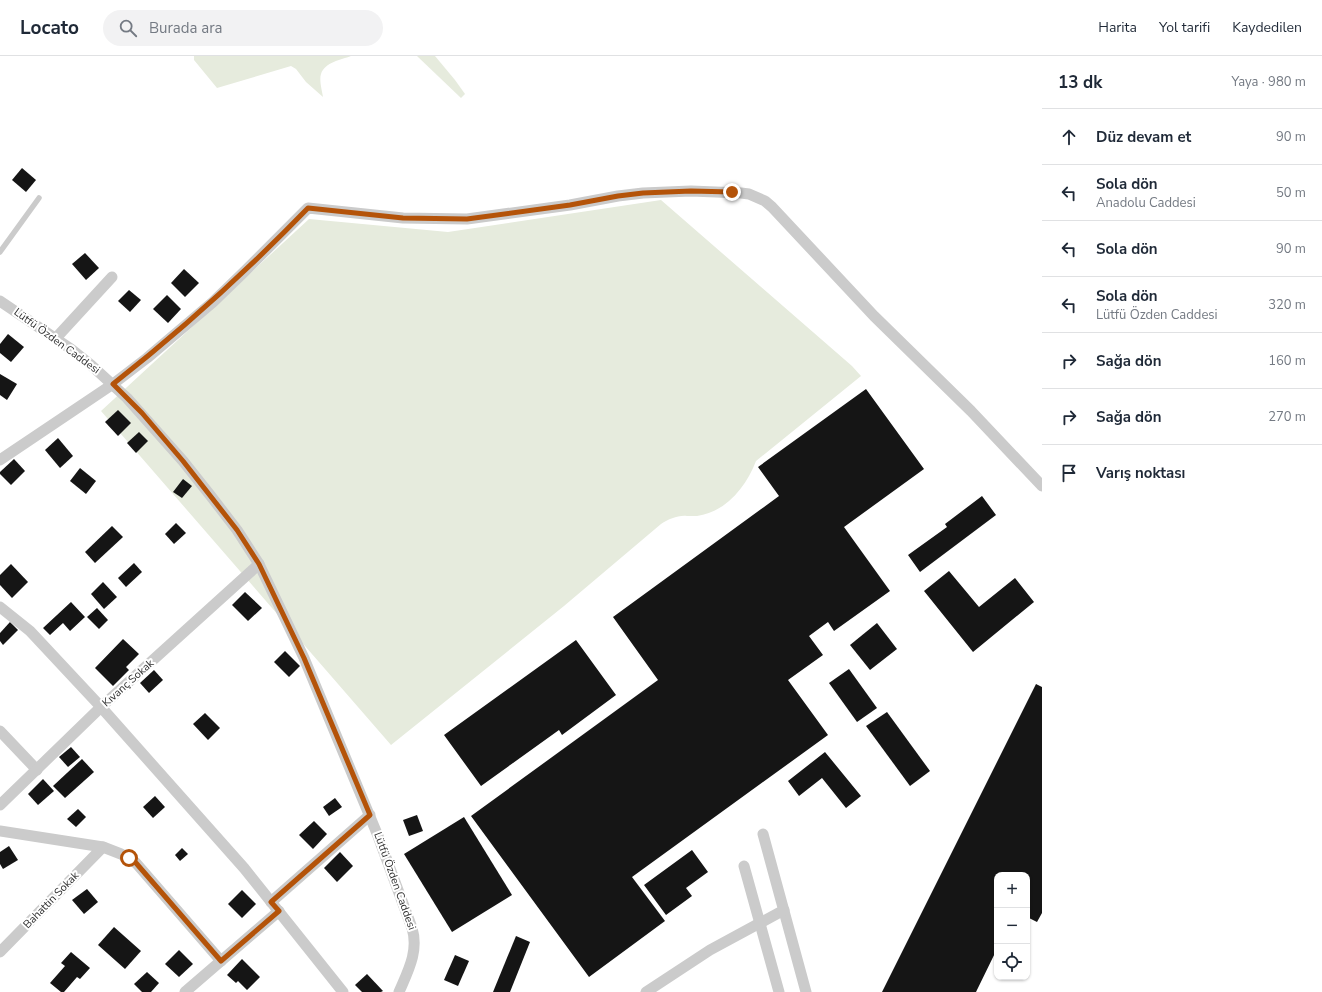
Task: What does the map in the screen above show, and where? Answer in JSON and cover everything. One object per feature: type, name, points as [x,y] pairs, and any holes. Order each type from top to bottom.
[{"type":"street","points":[[0,460],[113,384],[152,353],[212,302],[308,208],[403,218],[467,219],[570,205],[643,193],[691,191],[741,193],[757,197],[772,207],[874,316],[966,406],[1042,486]]},
{"type":"street","points":[[56,338],[112,277]]},
{"type":"street","name":"Lütfü Özden Caddesi","points":[[0,301],[56,338],[91,365],[113,384],[142,413],[183,461],[237,530],[259,564],[304,658],[370,815],[414,934],[414,955],[399,992]]},
{"type":"street","name":"Kıvanç Sokak","points":[[0,805],[101,707],[259,564]]},
{"type":"street","points":[[0,607],[30,631],[101,707],[244,868],[279,911],[337,990]]},
{"type":"street","points":[[0,731],[37,770]]},
{"type":"street","points":[[271,902],[370,815]]},
{"type":"street","points":[[0,831],[103,847],[121,854],[136,863],[221,961]]},
{"type":"street","points":[[763,834],[806,992]]},
{"type":"street","name":"Bahattin Sokak","points":[[0,952],[103,847]]},
{"type":"street","points":[[744,866],[780,992]]},
{"type":"street","points":[[646,992],[710,950],[784,910]]},
{"type":"street","points":[[186,992],[279,911]]},
{"type":"lane","points":[[0,252],[39,198]]},
{"type":"shaded area","points":[[194,56],[351,56],[330,64],[323,70],[320,79],[323,97],[306,82],[296,69],[291,66],[217,88],[194,60]]},
{"type":"shaded area","points":[[417,56],[435,56],[465,94],[461,98]]},
{"type":"shaded area","points":[[661,200],[852,366],[861,376],[756,461],[741,489],[726,504],[707,514],[677,517],[661,524],[564,606],[391,745],[101,411],[309,219],[448,232]]},
{"type":"building","points":[[22,168],[36,180],[26,192],[12,180]]},
{"type":"building","points":[[85,253],[99,268],[86,280],[72,264]]},
{"type":"building","points":[[184,269],[199,283],[185,297],[171,283]]},
{"type":"building","points":[[129,290],[141,300],[130,312],[118,301]]},
{"type":"building","points":[[167,295],[181,309],[168,323],[153,309]]},
{"type":"building","points":[[8,334],[24,347],[11,362],[0,353],[0,344]]},
{"type":"building","points":[[0,374],[17,384],[7,400],[0,395]]},
{"type":"building","points":[[866,389],[924,469],[844,527],[890,591],[834,631],[828,622],[809,636],[823,655],[788,680],[828,735],[632,877],[665,921],[589,977],[471,816],[658,680],[613,617],[779,496],[758,467]]},
{"type":"building","points":[[118,410],[131,423],[118,436],[105,422]]},
{"type":"building","points":[[139,432],[148,441],[136,453],[127,443]]},
{"type":"building","points":[[58,438],[73,456],[60,468],[45,450]]},
{"type":"building","points":[[14,459],[25,471],[11,485],[0,474],[0,472]]},
{"type":"building","points":[[80,468],[96,481],[86,494],[70,481]]},
{"type":"building","points":[[183,479],[192,486],[182,498],[173,492]]},
{"type":"building","points":[[982,496],[996,515],[920,572],[908,555],[947,527],[945,524]]},
{"type":"building","points":[[176,523],[186,533],[174,544],[165,534]]},
{"type":"building","points":[[112,526],[123,537],[95,563],[85,552]]},
{"type":"building","points":[[134,563],[142,572],[126,587],[118,578]]},
{"type":"building","points":[[11,564],[28,582],[12,598],[0,585],[0,575]]},
{"type":"building","points":[[949,571],[979,607],[1015,578],[1034,602],[973,652],[924,591]]},
{"type":"building","points":[[103,582],[117,597],[104,609],[91,594]]},
{"type":"building","points":[[245,592],[262,608],[248,621],[232,605]]},
{"type":"building","points":[[71,602],[85,617],[70,631],[63,623],[50,635],[43,628]]},
{"type":"building","points":[[97,608],[108,620],[99,629],[87,617]]},
{"type":"building","points":[[10,622],[18,630],[3,645],[0,641],[0,633]]},
{"type":"building","points":[[877,623],[897,649],[870,670],[850,645]]},
{"type":"building","points":[[123,639],[139,654],[126,667],[129,670],[113,686],[95,668]]},
{"type":"building","points":[[576,640],[616,695],[562,735],[559,730],[481,786],[444,735]]},
{"type":"building","points":[[285,651],[300,666],[289,677],[274,662]]},
{"type":"building","points":[[849,669],[877,708],[857,722],[829,683]]},
{"type":"building","points":[[154,670],[163,680],[149,693],[140,683]]},
{"type":"building","points":[[1036,684],[1042,687],[1042,913],[1037,922],[1030,918],[1030,872],[994,872],[994,955],[976,992],[882,992]]},
{"type":"building","points":[[887,712],[930,771],[910,786],[866,726]]},
{"type":"building","points":[[205,713],[220,728],[208,740],[193,724]]},
{"type":"building","points":[[71,747],[80,757],[68,767],[59,757]]},
{"type":"building","points":[[825,752],[861,796],[846,808],[822,778],[799,796],[788,781]]},
{"type":"building","points":[[82,759],[94,772],[65,798],[53,786]]},
{"type":"building","points":[[43,779],[54,791],[38,805],[28,794]]},
{"type":"building","points":[[155,796],[165,807],[153,818],[143,807]]},
{"type":"building","points":[[335,798],[342,807],[329,816],[323,807]]},
{"type":"building","points":[[78,809],[86,817],[76,827],[67,819]]},
{"type":"building","points":[[417,815],[423,831],[409,836],[403,820]]},
{"type":"building","points":[[464,817],[512,895],[452,932],[404,854]]},
{"type":"building","points":[[314,821],[327,834],[313,849],[299,835]]},
{"type":"building","points":[[9,846],[18,860],[3,869],[0,864],[0,852]]},
{"type":"building","points":[[182,848],[188,854],[180,861],[175,855]]},
{"type":"building","points":[[692,850],[708,872],[686,888],[692,896],[666,915],[644,885]]},
{"type":"building","points":[[340,852],[353,866],[337,882],[324,868]]},
{"type":"building","points":[[87,889],[98,902],[84,914],[72,900]]},
{"type":"building","points":[[242,890],[256,904],[242,918],[228,904]]},
{"type":"building","points":[[114,927],[141,951],[125,969],[98,945]]},
{"type":"building","points":[[516,936],[530,942],[510,992],[493,992]]},
{"type":"building","points":[[179,950],[193,964],[179,977],[165,964]]},
{"type":"building","points":[[71,952],[90,968],[80,979],[77,977],[64,992],[61,992],[50,983],[65,966],[61,963]]},
{"type":"building","points":[[455,955],[469,961],[458,986],[444,980]]},
{"type":"building","points":[[242,959],[260,977],[247,990],[238,981],[236,983],[227,975]]},
{"type":"building","points":[[147,972],[159,983],[151,992],[142,992],[134,984]]},
{"type":"building","points":[[367,974],[383,991],[362,992],[355,985]]},
{"type":"route","points":[[129,858],[136,863],[221,961],[279,911],[271,902],[370,815],[304,658],[259,564],[237,530],[183,461],[142,413],[113,384],[147,358],[212,302],[308,208],[403,218],[467,219],[570,205],[643,193],[691,191],[732,192]]}]
